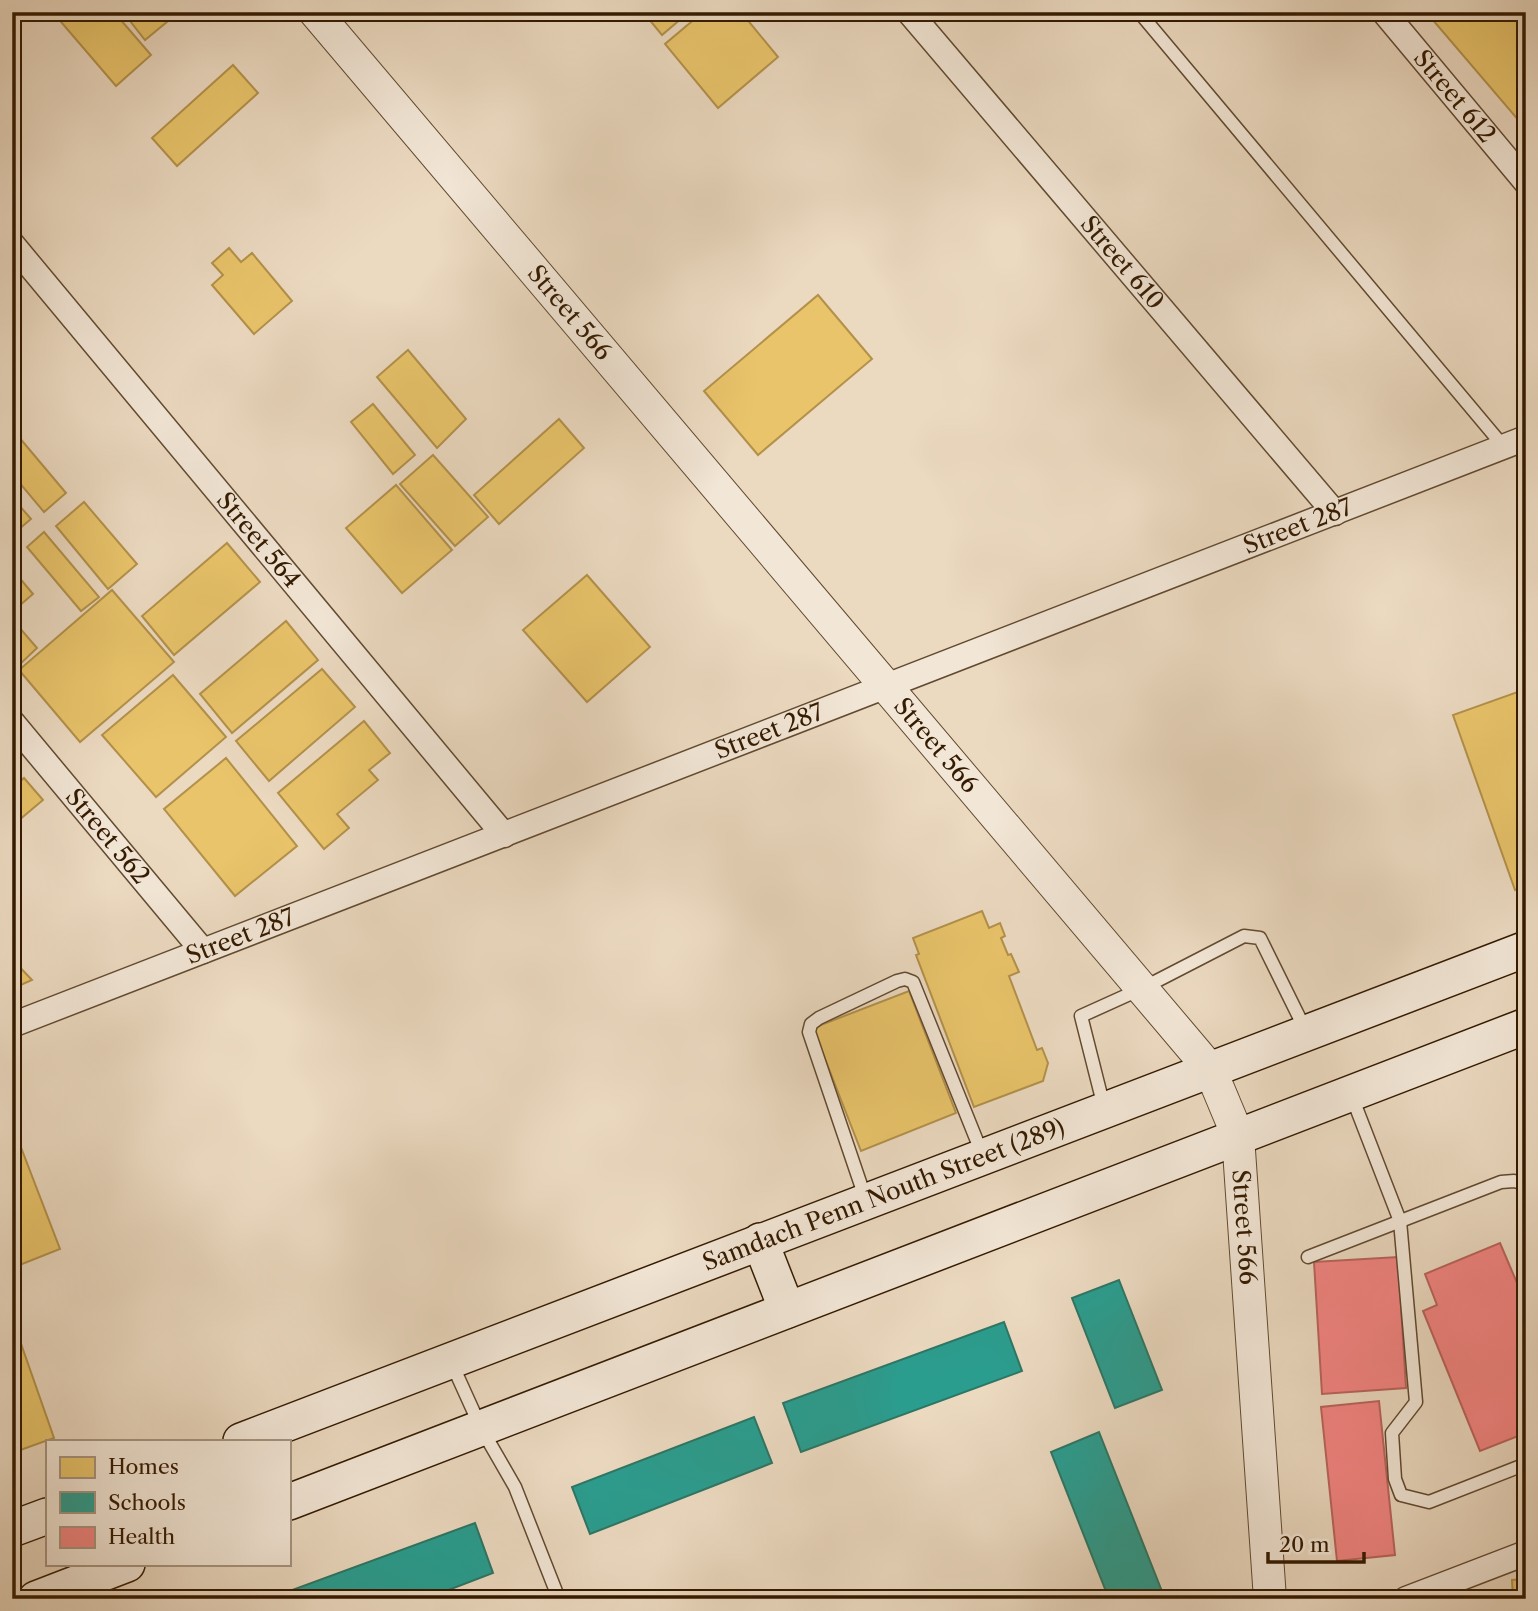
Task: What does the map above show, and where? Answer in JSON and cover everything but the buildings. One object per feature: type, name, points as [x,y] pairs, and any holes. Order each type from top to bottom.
[{"type":"main road","name":"Samdach Penn Nouth Street (289)","points":[[244,1440],[1307,1032],[1522,954]]},
{"type":"main road","points":[[290,1502],[1526,1026]]},
{"type":"main road","points":[[760,1241],[787,1310]]},
{"type":"main road","points":[[12,1529],[46,1516]]},
{"type":"main road","points":[[36,1599],[122,1566]]},
{"type":"street","name":"Street 566","points":[[315,12],[1210,1069],[1238,1136],[1270,1599]]},
{"type":"street","name":"Street 610","points":[[909,12],[1335,513]]},
{"type":"street","name":"Street 612","points":[[1384,12],[1526,182]]},
{"type":"street","name":"Street 564","points":[[12,244],[504,835]]},
{"type":"street","name":"Street 287","points":[[12,1025],[1515,443]]},
{"type":"street","name":"Street 562","points":[[12,722],[203,951]]},
{"type":"street","points":[[1406,1599],[1526,1553]]},
{"type":"lane","points":[[1139,12],[1515,443]]},
{"type":"lane","points":[[1104,1111],[1081,1016],[1143,988],[1244,936],[1260,939],[1307,1032]]},
{"type":"lane","points":[[866,1200],[808,1032],[811,1024],[819,1018],[897,981],[905,979],[913,982],[983,1156]]},
{"type":"lane","points":[[1351,1093],[1400,1221],[1416,1402],[1392,1433],[1395,1479],[1401,1494],[1429,1502],[1526,1464]]},
{"type":"lane","points":[[1308,1257],[1501,1182],[1526,1184]]},
{"type":"lane","points":[[450,1360],[481,1428],[515,1487],[559,1599]]}]
